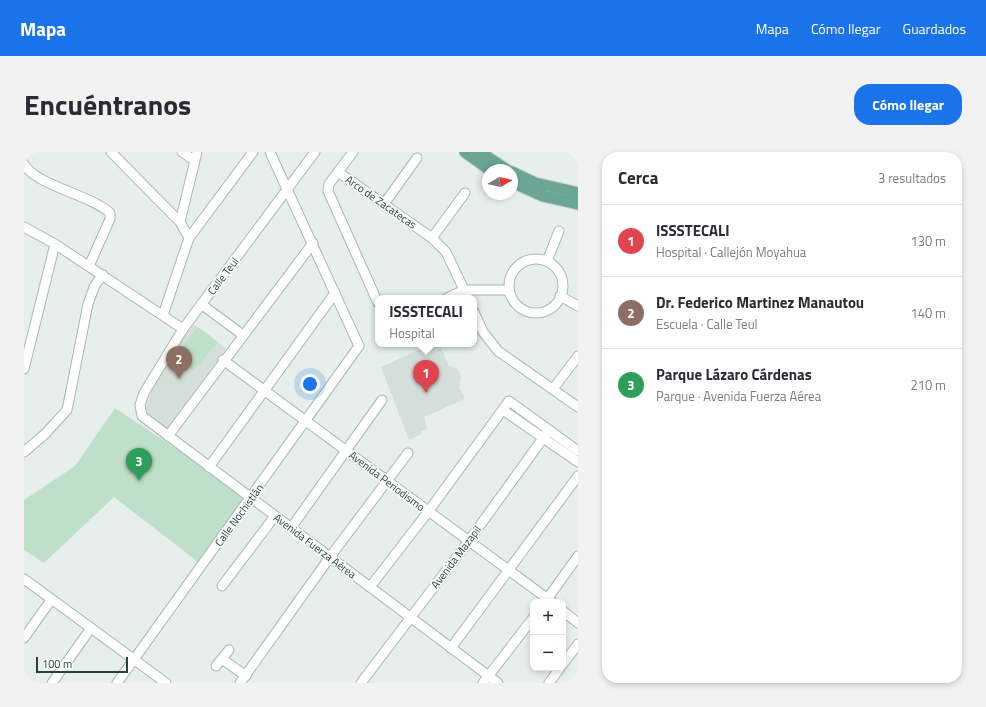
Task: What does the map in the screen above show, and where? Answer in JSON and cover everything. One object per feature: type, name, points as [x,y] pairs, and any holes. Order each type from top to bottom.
[{"type":"main road","points":[[465,152],[482,164]]},
{"type":"main road","points":[[480,152],[498,164]]},
{"type":"main road","points":[[518,175],[535,183],[578,193]]},
{"type":"main road","points":[[518,185],[543,196],[578,204]]},
{"type":"street","points":[[111,152],[180,222],[189,238]]},
{"type":"street","points":[[180,222],[196,156],[182,152]]},
{"type":"street","points":[[163,315],[189,238],[252,152]]},
{"type":"street","points":[[209,467],[335,293],[270,152]]},
{"type":"street","name":"Calle Teul","points":[[140,404],[144,393],[183,329],[315,152]]},
{"type":"street","points":[[338,172],[353,152]]},
{"type":"street","points":[[384,204],[417,158]]},
{"type":"street","points":[[24,164],[31,173],[81,197],[110,214],[110,219],[89,266]]},
{"type":"street","name":"Arco de Zacatecas","points":[[375,296],[328,191],[329,184],[338,172],[432,238],[446,252],[466,294]]},
{"type":"street","points":[[432,238],[465,192]]},
{"type":"street","points":[[24,227],[55,244],[183,329]]},
{"type":"street","points":[[547,261],[559,231]]},
{"type":"street","points":[[168,436],[223,360],[313,243]]},
{"type":"street","points":[[24,370],[55,244]]},
{"type":"street","points":[[531,259],[547,261],[559,272],[562,284],[560,296],[556,304],[549,309],[533,313],[524,310],[517,305],[509,290],[512,274],[523,262],[531,259]]},
{"type":"street","points":[[24,452],[45,434],[67,410],[88,304],[95,285],[102,275]]},
{"type":"street","points":[[466,294],[509,290]]},
{"type":"street","name":"Calle Nochistlán","points":[[117,683],[251,499],[305,420],[359,346],[335,293]]},
{"type":"street","points":[[560,296],[578,306]]},
{"type":"street","points":[[201,304],[243,335]]},
{"type":"street","points":[[477,319],[483,332],[498,351],[578,407]]},
{"type":"street","points":[[553,389],[578,356]]},
{"type":"street","name":"Avenida Periodismo","points":[[223,360],[545,599]]},
{"type":"street","points":[[291,528],[382,400]]},
{"type":"street","points":[[370,587],[428,512],[509,401],[578,451]]},
{"type":"street","name":"Avenida Fuerza Aérea","points":[[140,404],[142,416],[451,648],[486,680],[498,683]]},
{"type":"street","points":[[503,410],[578,462]]},
{"type":"street","name":"Avenida Mazapil","points":[[361,683],[468,542],[549,430]]},
{"type":"street","points":[[229,650],[219,663],[243,679],[386,480],[408,453]]},
{"type":"street","points":[[451,648],[507,570],[578,476]]},
{"type":"street","points":[[222,586],[275,516]]},
{"type":"street","points":[[549,599],[578,556]]},
{"type":"street","points":[[24,579],[166,683]]},
{"type":"street","points":[[24,638],[51,600]]},
{"type":"street","points":[[566,613],[578,623]]},
{"type":"street","points":[[486,680],[530,622]]},
{"type":"street","points":[[52,683],[91,628]]},
{"type":"street","points":[[566,660],[578,644]]},
{"type":"street","points":[[549,683],[558,671]]},
{"type":"shaded area","points":[[194,324],[226,349],[166,430],[147,417],[145,411],[155,377]]},
{"type":"shaded area","points":[[425,347],[440,347],[449,366],[458,369],[461,378],[459,387],[465,399],[424,417],[427,429],[421,431],[421,434],[409,440],[381,367]]},
{"type":"green space","points":[[198,327],[218,342],[193,371],[176,359],[182,352],[180,350]]},
{"type":"green space","points":[[115,408],[250,498],[202,565],[114,497],[44,563],[24,550],[24,500],[75,466]]},
{"type":"place","name":"Dr. Federico Martinez Manautou","points":[[179,379]]},
{"type":"place","name":"ISSSTECALI","points":[[426,393]]},
{"type":"place","name":"Parque Lázaro Cárdenas","points":[[139,481]]}]
